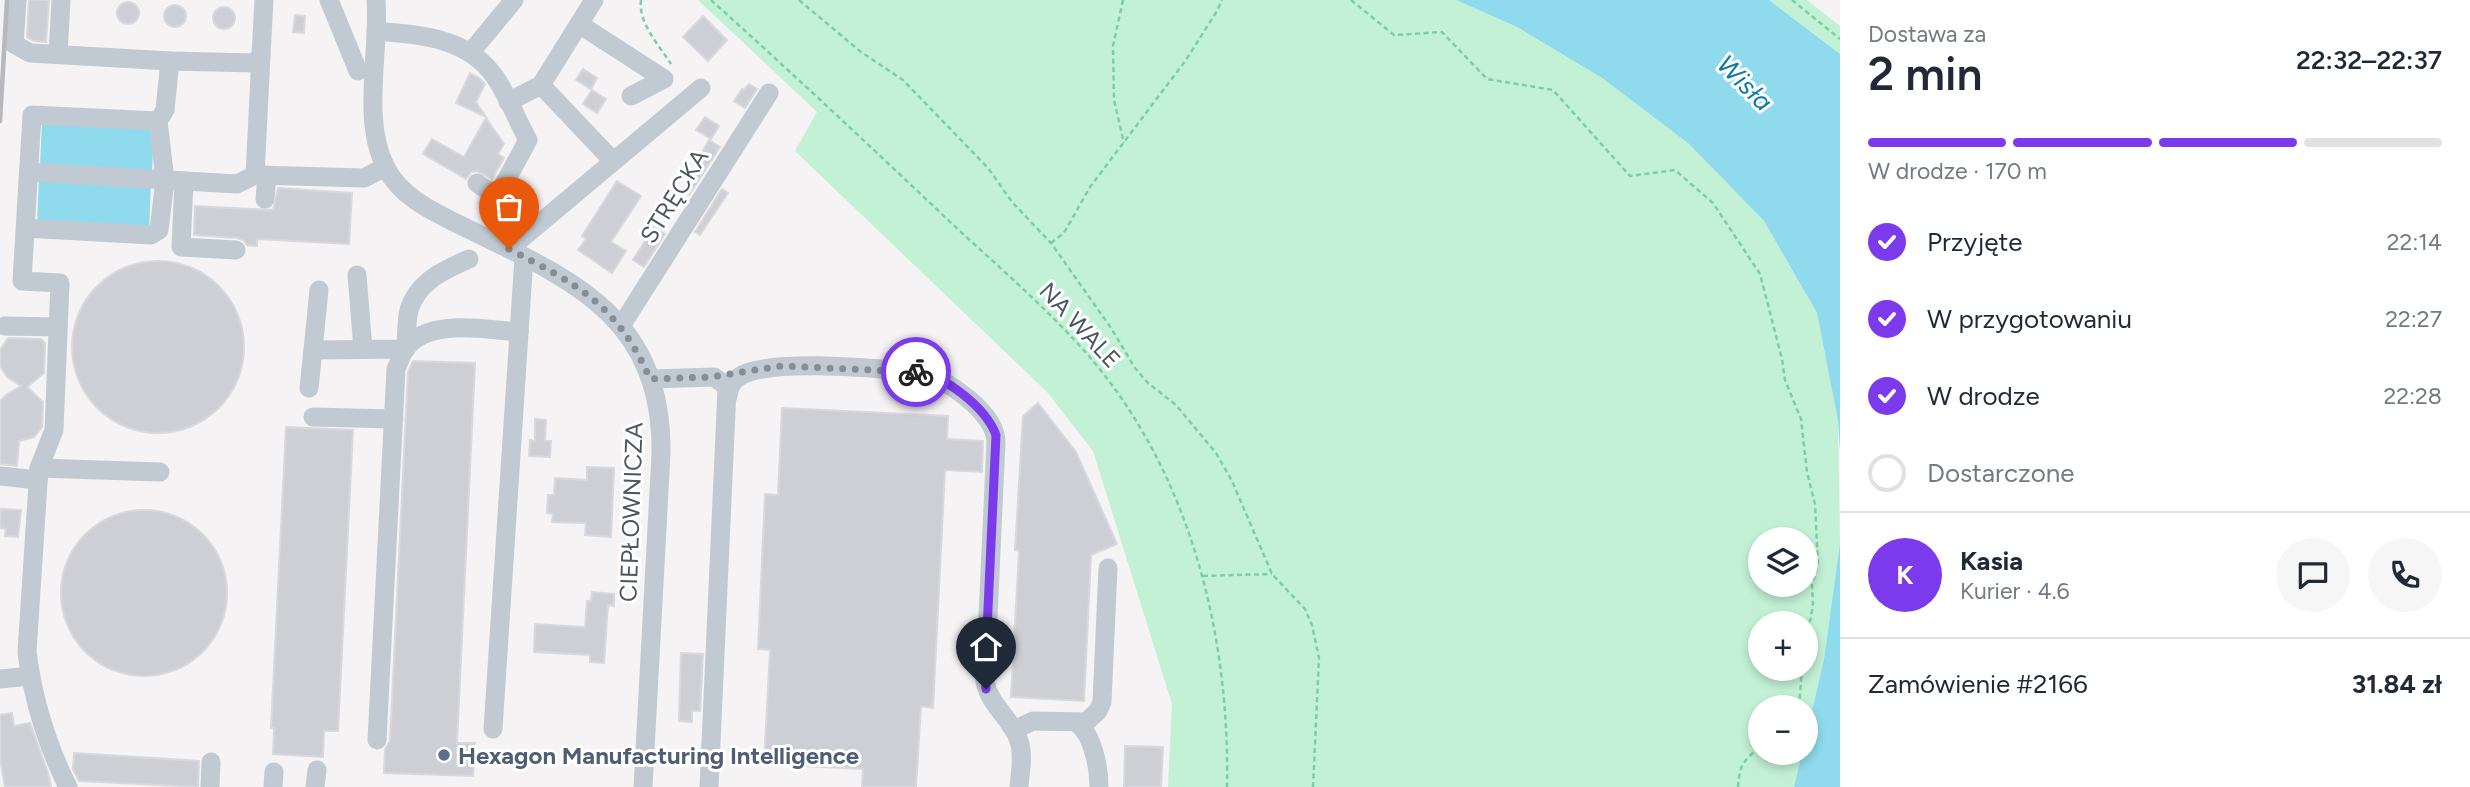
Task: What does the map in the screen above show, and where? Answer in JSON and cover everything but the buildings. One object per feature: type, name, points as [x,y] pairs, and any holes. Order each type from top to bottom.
[{"type":"street","points":[[17,0],[14,44],[30,52],[170,61],[255,63],[261,55]]},
{"type":"street","points":[[58,54],[61,0]]},
{"type":"street","points":[[264,0],[261,175],[265,199]]},
{"type":"street","points":[[329,0],[358,71]]},
{"type":"street","name":"CIEPŁOWNICZA","points":[[376,0],[374,119],[377,145],[385,167],[393,179],[416,201],[569,280],[589,294],[621,326],[650,379],[658,405],[661,454],[643,787]]},
{"type":"street","points":[[471,52],[514,0]]},
{"type":"street","points":[[508,102],[541,85],[594,0]]},
{"type":"street","points":[[579,24],[664,79],[631,96]]},
{"type":"street","points":[[376,31],[444,40],[471,52],[494,76],[527,140],[497,197]]},
{"type":"street","points":[[170,61],[165,110],[158,121],[174,180],[181,247],[236,250]]},
{"type":"street","points":[[541,85],[613,161]]},
{"type":"street","points":[[493,729],[520,332],[516,253],[533,228],[701,89]]},
{"type":"street","name":"STRĘCKA","points":[[621,326],[769,93]]},
{"type":"street","points":[[68,787],[45,736],[27,652],[38,474],[54,430],[60,283],[22,281],[32,115],[158,121]]},
{"type":"street","points":[[29,173],[237,184],[261,175],[364,178],[385,167]]},
{"type":"street","points":[[25,228],[150,235],[159,230],[174,180]]},
{"type":"street","points":[[477,183],[533,228]]},
{"type":"street","points":[[377,740],[396,369],[405,349],[409,310],[421,288],[440,271],[469,259]]},
{"type":"street","points":[[357,275],[363,349]]},
{"type":"street","points":[[309,388],[319,290]]},
{"type":"street","points":[[5,326],[58,327]]},
{"type":"street","points":[[313,350],[405,349],[425,333],[447,329],[520,332]]},
{"type":"street","points":[[650,379],[711,377],[781,366],[920,372],[953,387],[989,421],[996,435],[996,442],[985,682],[993,702],[1014,730],[1020,746],[1019,787]]},
{"type":"street","points":[[709,787],[728,396],[732,384],[748,373]]},
{"type":"street","points":[[711,377],[725,385],[728,396]]},
{"type":"street","points":[[313,417],[394,419]]},
{"type":"street","points":[[0,476],[160,472]]},
{"type":"street","points":[[1014,730],[1034,721],[1077,723],[1092,718],[1102,702],[1108,568]]},
{"type":"street","points":[[0,679],[30,676]]},
{"type":"street","points":[[1077,723],[1084,731],[1095,758],[1099,787]]},
{"type":"street","points":[[210,787],[211,762]]},
{"type":"path","name":"NA WALE","points":[[711,0],[834,110],[1034,299],[1087,354],[1124,402],[1158,460],[1203,576],[1220,656],[1225,697],[1227,787]]},
{"type":"path","points":[[799,0],[860,52],[903,80],[988,167],[1012,202],[1051,243],[1111,328],[1135,368],[1148,383],[1176,405],[1216,453],[1232,481],[1272,574],[1305,609],[1309,617],[1319,658],[1313,787]]},
{"type":"path","points":[[1122,0],[1112,46],[1114,100],[1124,143]]},
{"type":"path","points":[[1051,243],[1064,233],[1090,187],[1186,60],[1222,0]]},
{"type":"path","points":[[1350,0],[1394,35],[1442,32],[1487,79],[1553,90],[1630,176],[1675,170],[1713,203],[1760,274],[1785,380],[1801,419],[1807,472],[1815,504],[1819,549],[1812,585],[1812,611]]},
{"type":"path","points":[[1793,0],[1840,39]]},
{"type":"path","points":[[1203,576],[1272,574]]},
{"type":"path","points":[[1738,787],[1739,770],[1748,758]]},
{"type":"green space","points":[[698,0],[1456,0],[1517,27],[1602,78],[1689,144],[1764,221],[1817,313],[1838,421],[1840,543],[1824,659],[1816,695],[1748,695],[1748,765],[1799,765],[1794,787],[1168,787],[1172,704],[1093,451],[1047,392],[795,151],[817,112]]},
{"type":"green space","points":[[1769,0],[1807,0],[1840,26],[1840,54]]},
{"type":"water","name":"Wisła","points":[[1456,0],[1769,0],[1840,54],[1840,451],[1838,421],[1817,313],[1764,221],[1689,144],[1602,78],[1517,27]]},
{"type":"water","points":[[42,119],[154,125],[152,172],[40,167]]},
{"type":"water","points":[[39,177],[151,183],[149,230],[37,224]]},
{"type":"water","points":[[1840,543],[1840,787],[1794,787],[1799,765],[1818,765],[1818,695],[1816,695],[1824,659]]},
{"type":"railway","points":[[0,121],[7,0]]},
{"type":"way so far","points":[[509,249],[569,280],[606,309],[631,340],[650,379],[711,377],[781,366],[916,372]]},
{"type":"place","name":"Hexagon Manufacturing Intelligence","points":[[444,755]]},
{"type":"route","points":[[916,372],[926,373],[953,387],[983,414],[996,435],[986,689]]}]
